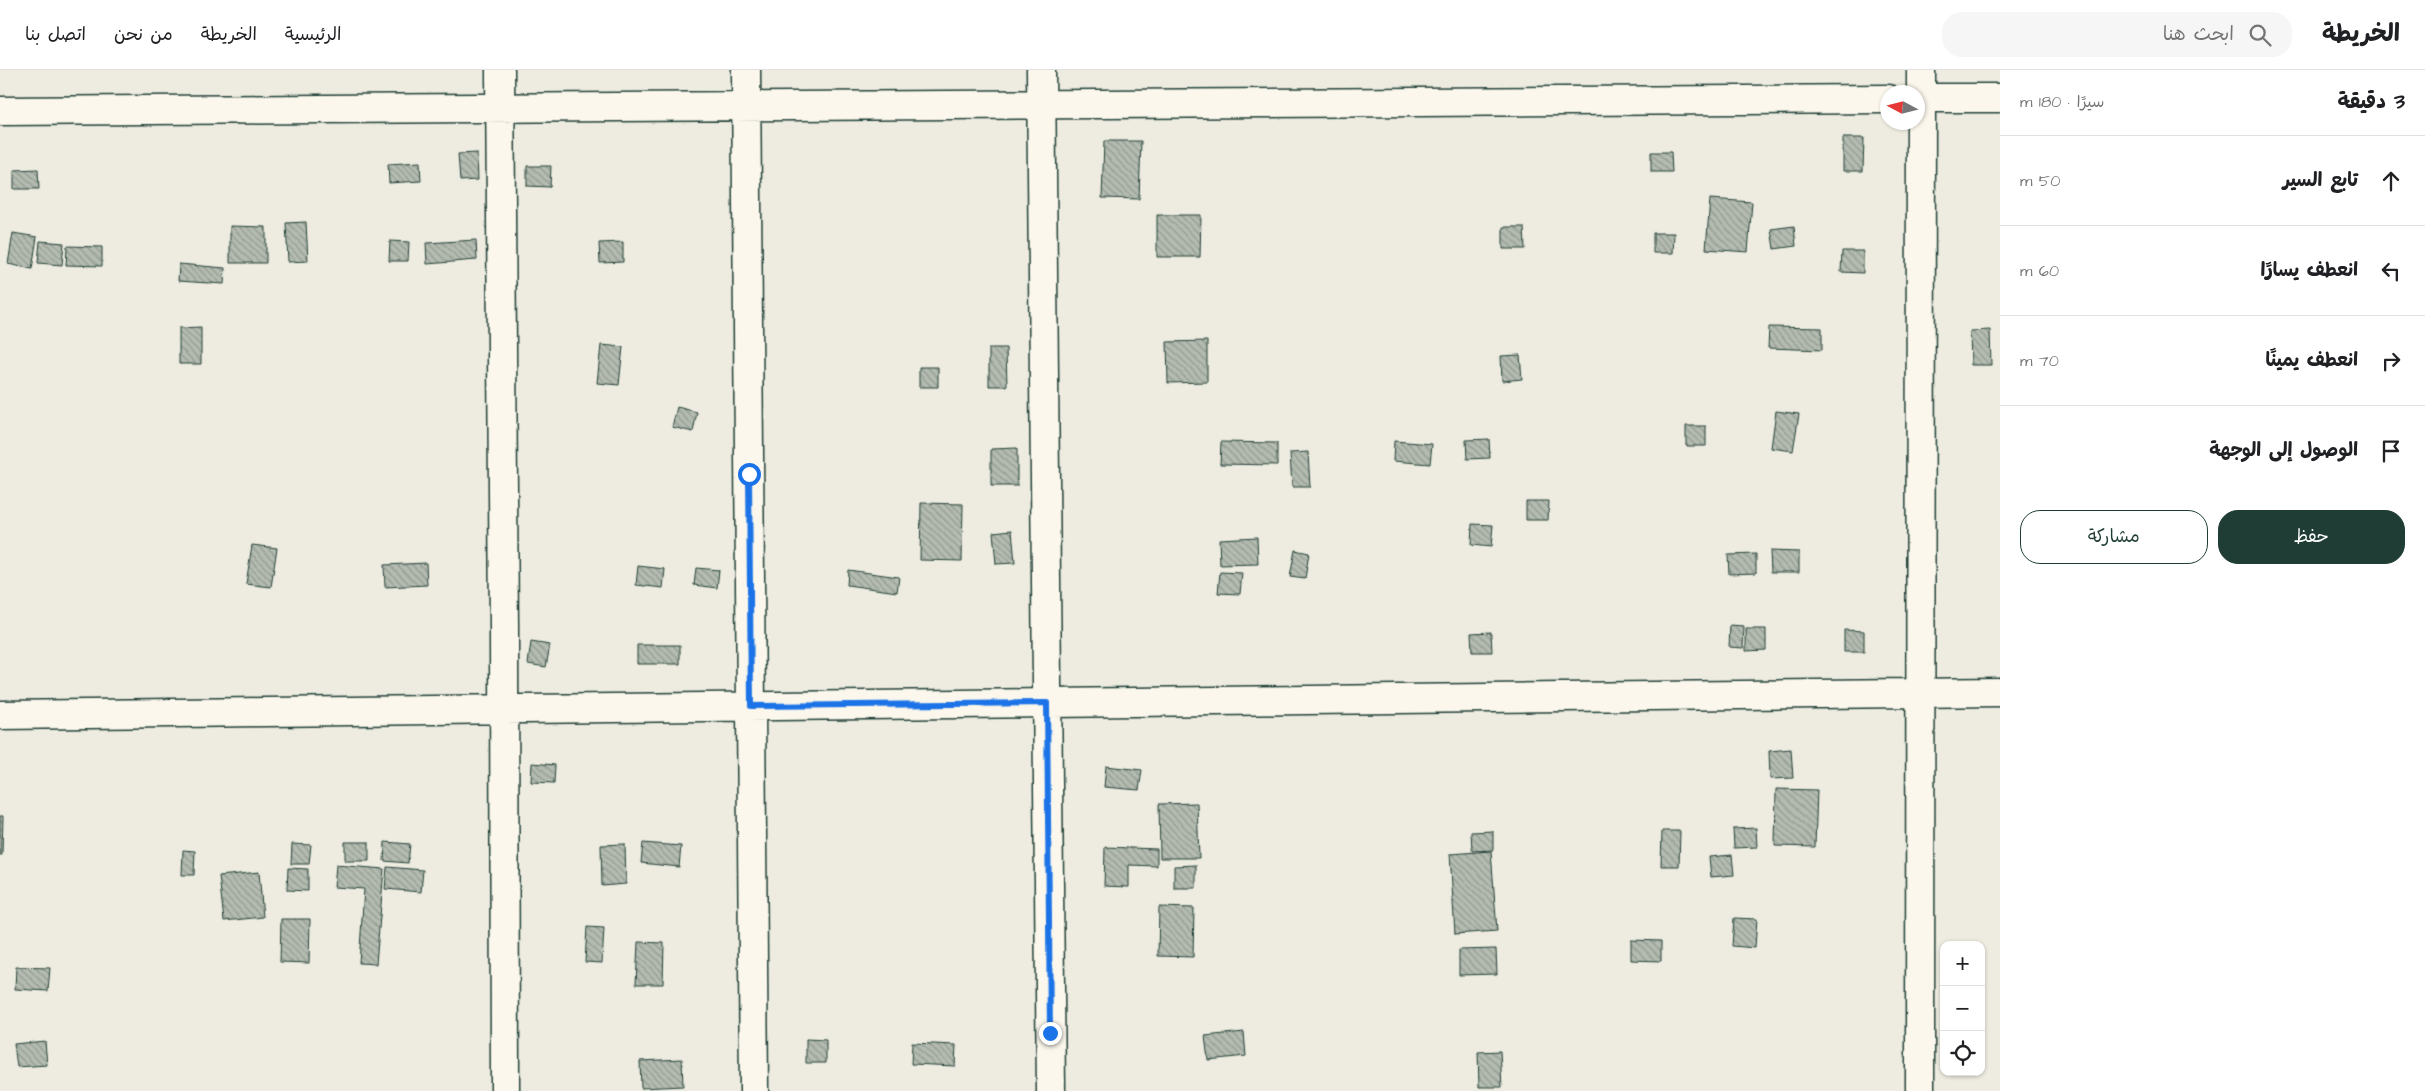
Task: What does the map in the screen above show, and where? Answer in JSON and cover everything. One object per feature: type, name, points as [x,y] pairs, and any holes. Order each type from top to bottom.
[{"type":"street","points":[[500,70],[505,1091]]},
{"type":"street","points":[[746,70],[754,1091]]},
{"type":"street","points":[[1041,70],[1051,1091]]},
{"type":"street","points":[[1920,85],[1921,70]]},
{"type":"street","points":[[1925,98],[2000,98]]},
{"type":"street","points":[[0,111],[1880,99]]},
{"type":"street","points":[[1919,130],[1920,1091]]},
{"type":"street","points":[[0,716],[2000,692]]},
{"type":"building","points":[[1843,138],[1864,138],[1863,171],[1843,171]]},
{"type":"building","points":[[1104,141],[1141,141],[1139,199],[1102,198]]},
{"type":"building","points":[[1651,152],[1671,152],[1672,172],[1651,172]]},
{"type":"building","points":[[477,153],[478,180],[460,181],[458,154]]},
{"type":"building","points":[[420,162],[421,181],[389,183],[388,164]]},
{"type":"building","points":[[527,166],[551,166],[550,187],[527,186]]},
{"type":"building","points":[[38,169],[39,189],[14,189],[14,170]]},
{"type":"building","points":[[1710,199],[1752,202],[1748,252],[1706,249]]},
{"type":"building","points":[[1157,215],[1201,215],[1200,257],[1157,257]]},
{"type":"building","points":[[306,222],[308,261],[288,262],[286,223]]},
{"type":"building","points":[[230,226],[266,227],[266,263],[230,263]]},
{"type":"building","points":[[1794,226],[1796,246],[1774,249],[1771,229]]},
{"type":"building","points":[[1503,227],[1524,227],[1525,249],[1503,249]]},
{"type":"building","points":[[13,233],[37,237],[32,269],[8,264]]},
{"type":"building","points":[[1653,233],[1674,233],[1673,253],[1653,253]]},
{"type":"building","points":[[476,240],[477,260],[427,264],[426,243]]},
{"type":"building","points":[[40,241],[64,243],[62,265],[38,263]]},
{"type":"building","points":[[390,241],[409,242],[408,261],[389,261]]},
{"type":"building","points":[[623,242],[623,262],[600,263],[599,243]]},
{"type":"building","points":[[67,246],[102,247],[102,266],[66,265]]},
{"type":"building","points":[[1842,251],[1863,251],[1863,273],[1841,272]]},
{"type":"building","points":[[179,264],[225,268],[224,284],[178,281]]},
{"type":"building","points":[[201,327],[201,364],[179,364],[179,328]]},
{"type":"building","points":[[1769,327],[1822,328],[1822,350],[1768,348]]},
{"type":"building","points":[[1990,330],[1991,365],[1971,365],[1970,331]]},
{"type":"building","points":[[1207,341],[1207,382],[1168,383],[1167,342]]},
{"type":"building","points":[[601,345],[623,347],[619,385],[597,383]]},
{"type":"building","points":[[989,348],[1006,348],[1007,386],[989,386]]},
{"type":"building","points":[[1520,355],[1522,379],[1502,381],[1501,356]]},
{"type":"building","points":[[919,367],[938,367],[938,387],[919,387]]},
{"type":"building","points":[[677,407],[697,412],[693,432],[672,427]]},
{"type":"building","points":[[1776,411],[1799,414],[1793,451],[1771,448]]},
{"type":"building","points":[[1686,426],[1706,426],[1706,446],[1686,446]]},
{"type":"building","points":[[1489,439],[1490,458],[1467,459],[1466,440]]},
{"type":"building","points":[[1394,441],[1432,444],[1430,464],[1393,461]]},
{"type":"building","points":[[1221,442],[1277,443],[1277,465],[1220,464]]},
{"type":"building","points":[[1017,448],[1017,486],[991,486],[991,449]]},
{"type":"building","points":[[1308,452],[1310,487],[1292,487],[1290,453]]},
{"type":"building","points":[[1526,501],[1549,501],[1548,520],[1526,520]]},
{"type":"building","points":[[921,503],[963,504],[962,561],[920,560]]},
{"type":"building","points":[[1472,524],[1493,525],[1491,547],[1471,545]]},
{"type":"building","points":[[1012,530],[1015,563],[996,564],[993,532]]},
{"type":"building","points":[[1257,537],[1258,564],[1220,565],[1219,539]]},
{"type":"building","points":[[252,545],[277,548],[271,587],[246,584]]},
{"type":"building","points":[[1295,550],[1309,553],[1305,579],[1290,577]]},
{"type":"building","points":[[1770,551],[1799,552],[1799,572],[1771,572]]},
{"type":"building","points":[[1756,554],[1756,573],[1729,574],[1728,555]]},
{"type":"building","points":[[426,563],[427,585],[385,587],[384,565]]},
{"type":"building","points":[[638,566],[665,569],[663,588],[636,585]]},
{"type":"building","points":[[696,568],[719,570],[717,588],[694,585]]},
{"type":"building","points":[[848,570],[899,577],[897,592],[847,585]]},
{"type":"building","points":[[1220,572],[1242,573],[1240,594],[1218,593]]},
{"type":"building","points":[[1730,625],[1744,626],[1743,648],[1729,647]]},
{"type":"building","points":[[1746,629],[1766,629],[1766,650],[1746,651]]},
{"type":"building","points":[[1844,630],[1864,631],[1864,652],[1844,652]]},
{"type":"building","points":[[1491,632],[1492,652],[1472,652],[1471,633]]},
{"type":"building","points":[[531,642],[550,645],[546,667],[528,664]]},
{"type":"building","points":[[637,645],[680,645],[680,664],[637,664]]},
{"type":"building","points":[[1791,749],[1793,778],[1770,779],[1769,751]]},
{"type":"building","points":[[532,763],[555,765],[554,783],[531,782]]},
{"type":"building","points":[[1106,766],[1142,770],[1139,790],[1104,787]]},
{"type":"building","points":[[1776,789],[1817,790],[1815,847],[1775,846]]},
{"type":"building","points":[[1197,803],[1199,858],[1160,858],[1159,804]]},
{"type":"building","points":[[0,816],[3,816],[2,855],[0,855]]},
{"type":"building","points":[[1756,828],[1757,847],[1734,848],[1733,829]]},
{"type":"building","points":[[1493,831],[1493,850],[1472,851],[1471,832]]},
{"type":"building","points":[[1662,831],[1680,831],[1679,866],[1661,866]]},
{"type":"building","points":[[345,842],[369,842],[369,861],[345,861]]},
{"type":"building","points":[[385,842],[410,844],[408,863],[384,861]]},
{"type":"building","points":[[643,843],[681,846],[679,867],[641,863]]},
{"type":"building","points":[[292,844],[311,845],[309,864],[291,864]]},
{"type":"building","points":[[625,844],[626,884],[602,886],[601,845]]},
{"type":"building","points":[[1105,847],[1157,849],[1157,866],[1129,865],[1129,887],[1104,886]]},
{"type":"building","points":[[183,850],[195,851],[194,875],[182,875]]},
{"type":"building","points":[[1491,851],[1497,931],[1455,934],[1450,854]]},
{"type":"building","points":[[1732,855],[1734,875],[1711,877],[1709,857]]},
{"type":"building","points":[[336,865],[384,869],[376,964],[359,963],[364,889],[334,887]]},
{"type":"building","points":[[1196,865],[1196,888],[1174,888],[1174,866]]},
{"type":"building","points":[[387,867],[423,870],[421,892],[385,889]]},
{"type":"building","points":[[288,868],[308,869],[308,891],[287,890]]},
{"type":"building","points":[[259,872],[263,917],[224,921],[219,876]]},
{"type":"building","points":[[1159,907],[1194,908],[1193,957],[1158,956]]},
{"type":"building","points":[[1734,918],[1757,919],[1755,948],[1732,946]]},
{"type":"building","points":[[281,919],[310,919],[309,963],[280,962]]},
{"type":"building","points":[[587,927],[604,928],[602,963],[585,962]]},
{"type":"building","points":[[1631,940],[1661,941],[1661,961],[1631,960]]},
{"type":"building","points":[[638,942],[664,943],[663,984],[636,984]]},
{"type":"building","points":[[1496,949],[1497,974],[1459,975],[1459,950]]},
{"type":"building","points":[[16,967],[50,968],[48,991],[15,989]]},
{"type":"building","points":[[1244,1032],[1246,1056],[1208,1060],[1205,1036]]},
{"type":"building","points":[[806,1039],[826,1040],[826,1063],[806,1063]]},
{"type":"building","points":[[45,1041],[47,1065],[17,1067],[14,1044]]},
{"type":"building","points":[[912,1043],[956,1045],[955,1066],[911,1064]]},
{"type":"building","points":[[1500,1051],[1502,1087],[1479,1087],[1478,1052]]},
{"type":"building","points":[[682,1059],[683,1086],[641,1088],[640,1061]]},
{"type":"route","points":[[749,474],[751,706],[1047,703],[1050,1033]]}]
